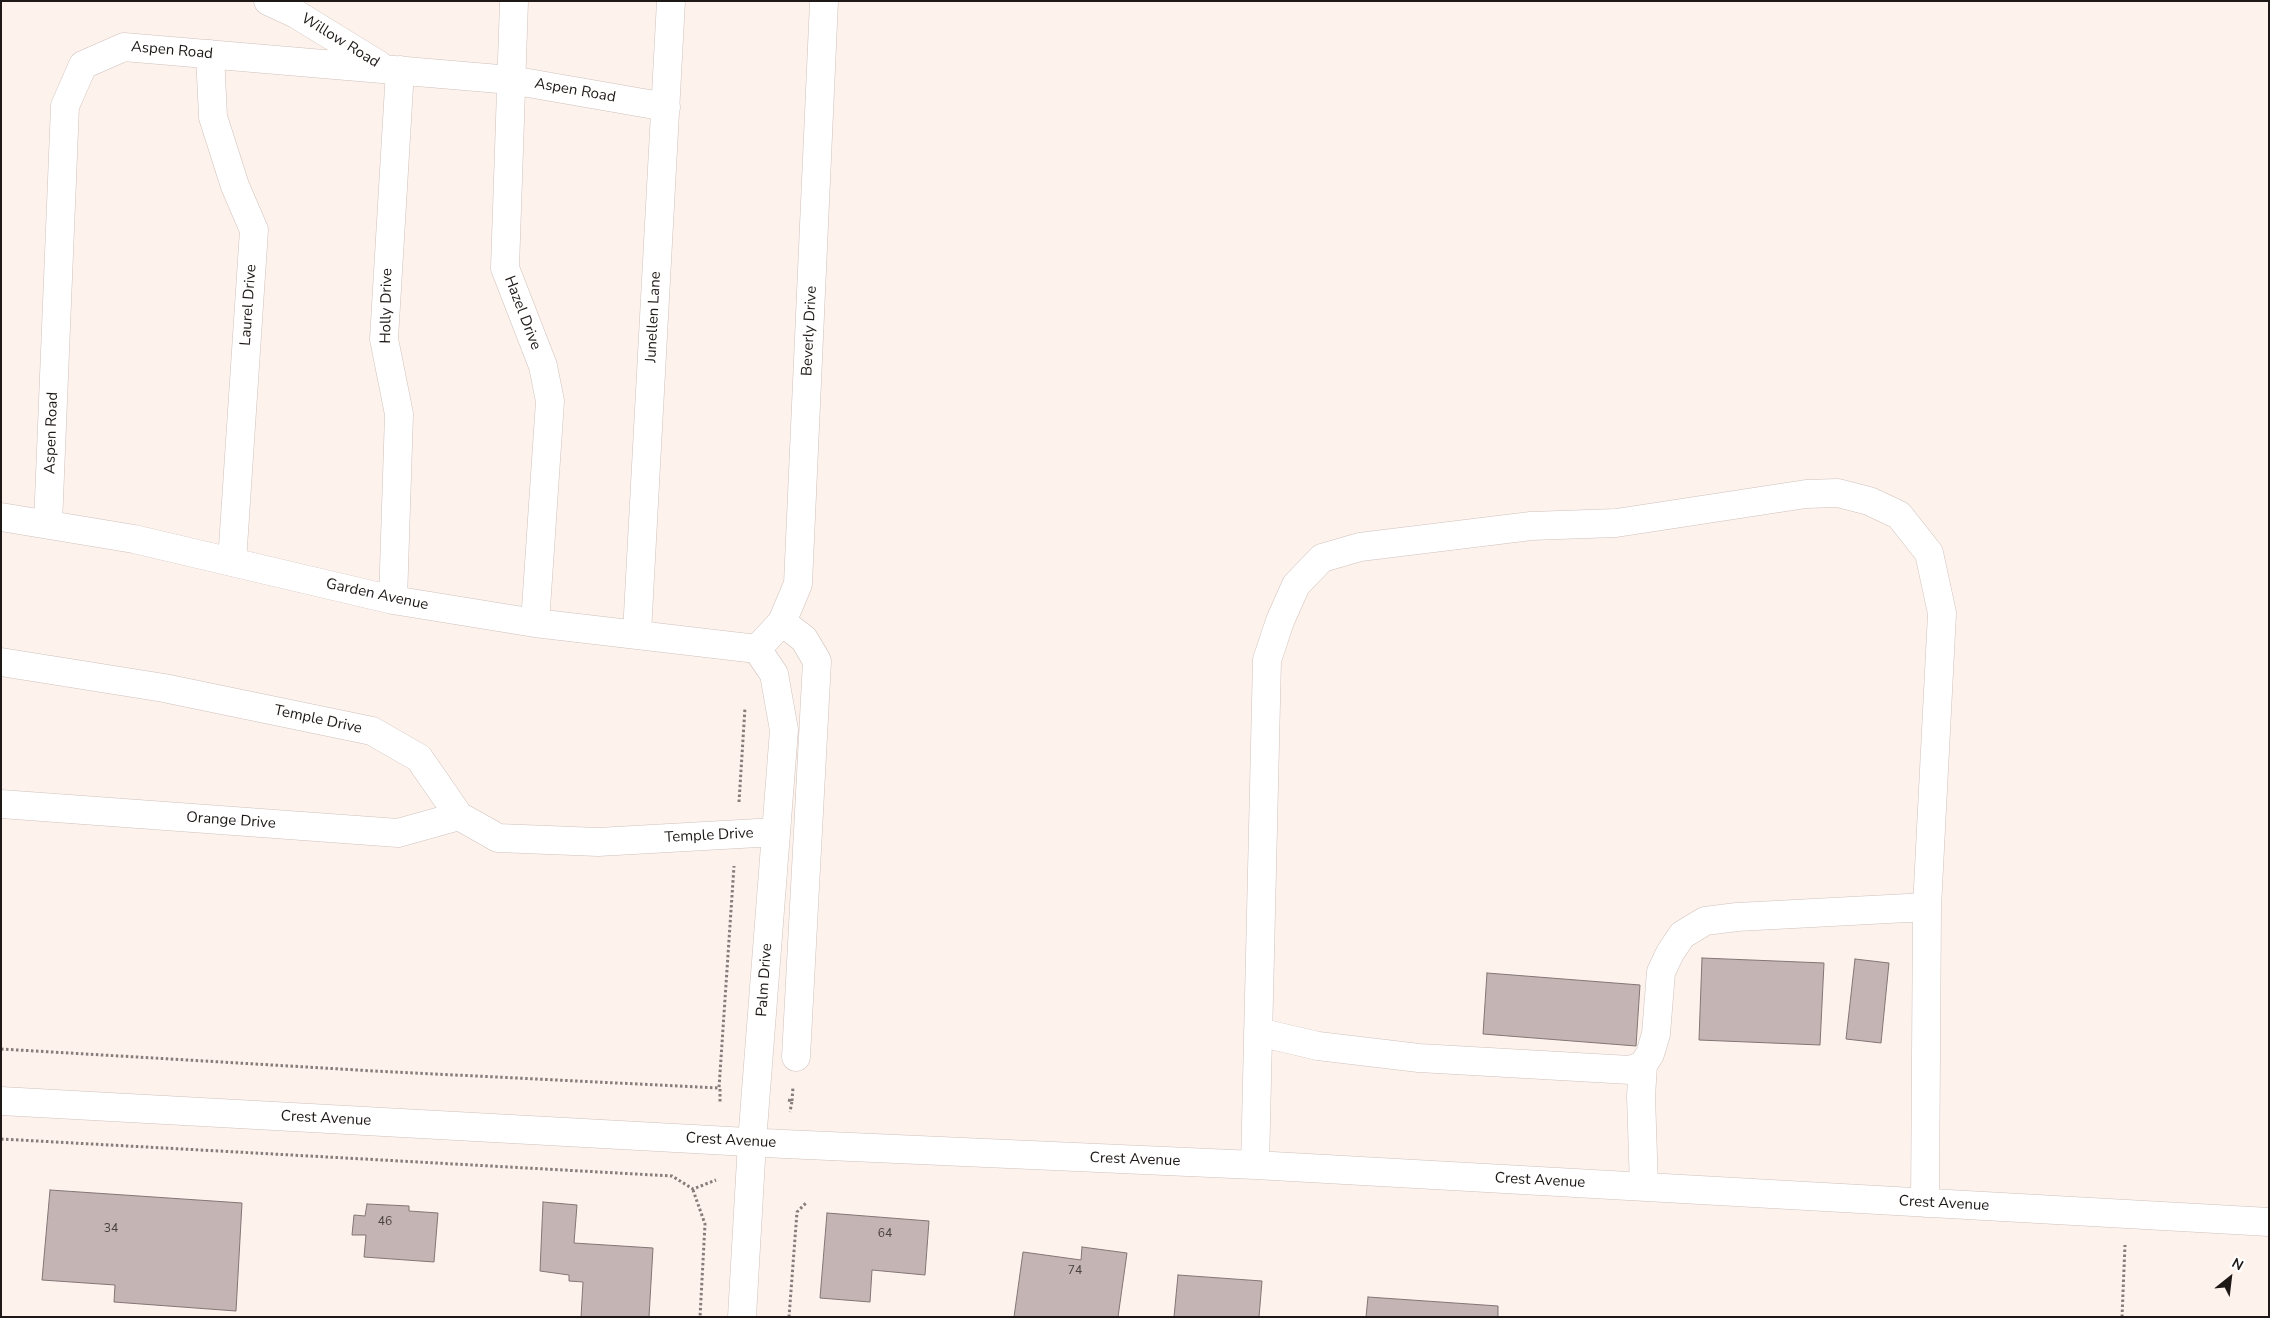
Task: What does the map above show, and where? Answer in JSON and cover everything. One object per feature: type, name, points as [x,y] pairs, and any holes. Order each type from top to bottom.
[{"type":"street","name":"Willow Road","points":[[268,1],[296,14],[392,69]]},
{"type":"street","name":"Hazel Drive","points":[[514,1],[505,268],[543,366],[550,401],[535,622]]},
{"type":"street","name":"Junellen Lane","points":[[637,633],[671,1]]},
{"type":"street","name":"Beverly Drive","points":[[757,649],[782,622],[798,584],[824,1]]},
{"type":"street","name":"Aspen Road","points":[[48,524],[65,106],[83,65],[124,47],[512,80],[666,107]]},
{"type":"street","name":"Laurel Drive","points":[[210,54],[214,117],[236,186],[254,230],[232,562]]},
{"type":"street","name":"Holly Drive","points":[[392,69],[384,339],[399,414],[393,600]]},
{"type":"street","points":[[1254,1165],[1267,660],[1280,621],[1296,585],[1322,558],[1360,547],[1531,526],[1616,524],[1806,494],[1838,493],[1869,501],[1898,515],[1929,553],[1942,613],[1927,907],[1925,1203]]},
{"type":"street","name":"Garden Avenue","points":[[2,521],[48,524],[134,539],[393,600],[535,622],[757,649]]},
{"type":"street","points":[[782,622],[804,639],[817,661],[796,1057]]},
{"type":"street","name":"Palm Drive","points":[[742,1317],[752,1142],[784,730],[774,674],[757,649]]},
{"type":"street","name":"Temple Drive","points":[[1,662],[164,688],[372,732],[419,758],[459,816],[498,838],[598,842],[776,832]]},
{"type":"street","name":"Orange Drive","points":[[1,804],[398,833],[459,816]]},
{"type":"street","points":[[1644,1187],[1641,1096],[1643,1065],[1650,1054],[1656,1034],[1661,972],[1670,952],[1682,935],[1705,921],[1737,917],[1927,907]]},
{"type":"street","points":[[1258,1032],[1318,1046],[1419,1058],[1630,1070],[1643,1065]]},
{"type":"street","name":"Crest Avenue","points":[[1,1101],[752,1142],[1254,1165],[2269,1222]]},
{"type":"path","points":[[1,1139],[672,1176],[693,1189],[705,1224],[700,1317]]},
{"type":"path","points":[[693,1189],[718,1180]]},
{"type":"path","points":[[789,1317],[797,1212],[806,1203]]},
{"type":"path","points":[[2122,1317],[2125,1243]]},
{"type":"building","points":[[1702,958],[1824,963],[1820,1045],[1699,1040]]},
{"type":"building","points":[[1855,959],[1889,963],[1881,1043],[1846,1039]]},
{"type":"building","points":[[1487,973],[1640,985],[1636,1046],[1483,1034]]},
{"type":"building","points":[[50,1190],[242,1203],[236,1311],[114,1302],[115,1285],[42,1280]]},
{"type":"building","points":[[543,1202],[577,1205],[574,1243],[653,1248],[649,1317],[581,1317],[583,1282],[569,1281],[569,1275],[540,1271]]},
{"type":"building","points":[[367,1204],[409,1206],[409,1211],[438,1213],[434,1262],[364,1257],[366,1235],[352,1235],[354,1215],[365,1216]]},
{"type":"building","points":[[827,1213],[929,1221],[925,1275],[872,1270],[870,1302],[820,1298]]},
{"type":"building","points":[[1082,1247],[1127,1253],[1118,1317],[1014,1317],[1023,1252],[1081,1260]]},
{"type":"building","points":[[1178,1275],[1262,1281],[1259,1317],[1174,1317]]},
{"type":"building","points":[[1368,1297],[1498,1306],[1498,1317],[1366,1317]]}]
